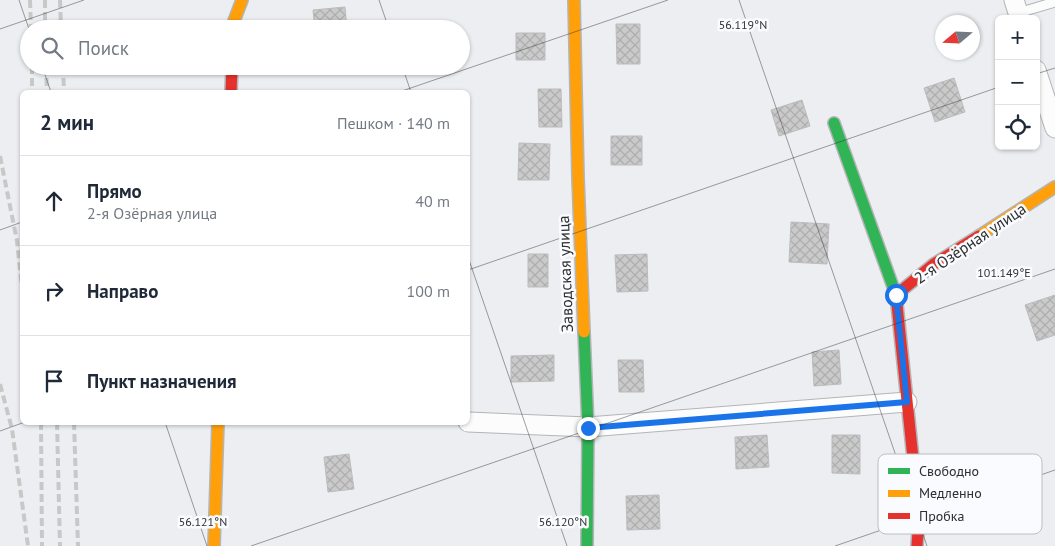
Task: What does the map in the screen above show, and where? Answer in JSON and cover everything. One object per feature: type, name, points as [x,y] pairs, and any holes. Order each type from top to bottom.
[{"type":"street","points":[[235,20],[242,0]]},
{"type":"street","name":"Заводская улица","points":[[574,0],[578,178],[588,428],[587,546]]},
{"type":"street","points":[[231,90],[232,75]]},
{"type":"street","points":[[1040,82],[1055,128]]},
{"type":"street","points":[[834,123],[896,295],[912,454]]},
{"type":"street","name":"2-я Озёрная улица","points":[[896,295],[934,264],[1055,187]]},
{"type":"street","points":[[470,422],[588,428],[907,402]]},
{"type":"street","points":[[214,546],[218,425]]},
{"type":"lane","points":[[1017,11],[1055,2]]},
{"type":"building","points":[[345,7],[346,20],[314,20],[313,10]]},
{"type":"building","points":[[616,24],[640,24],[640,64],[617,64]]},
{"type":"building","points":[[516,33],[545,33],[545,60],[516,60]]},
{"type":"building","points":[[954,78],[965,112],[935,122],[924,88]]},
{"type":"building","points":[[538,89],[561,89],[562,127],[539,127]]},
{"type":"building","points":[[802,100],[810,126],[779,136],[771,110]]},
{"type":"building","points":[[611,136],[642,136],[642,165],[611,165]]},
{"type":"building","points":[[519,143],[550,144],[549,180],[518,180]]},
{"type":"building","points":[[791,222],[829,224],[827,264],[789,262]]},
{"type":"building","points":[[528,254],[548,254],[548,287],[528,287]]},
{"type":"building","points":[[647,254],[648,291],[617,292],[615,255]]},
{"type":"building","points":[[1055,295],[1055,335],[1037,341],[1025,305]]},
{"type":"building","points":[[839,350],[841,384],[814,386],[812,352]]},
{"type":"building","points":[[554,355],[554,381],[511,382],[511,356]]},
{"type":"building","points":[[618,360],[643,360],[644,392],[619,392]]},
{"type":"building","points":[[767,435],[769,467],[736,469],[735,437]]},
{"type":"building","points":[[832,435],[860,435],[860,474],[832,473]]},
{"type":"building","points":[[349,454],[354,489],[328,492],[324,457]]},
{"type":"building","points":[[659,495],[660,529],[627,530],[626,496]]},
{"type":"railway","points":[[30,0],[31,20]]},
{"type":"railway","points":[[45,0],[45,20]]},
{"type":"railway","points":[[60,0],[61,20]]},
{"type":"railway","points":[[32,75],[32,90]]},
{"type":"railway","points":[[46,75],[47,90]]},
{"type":"railway","points":[[63,75],[64,90]]},
{"type":"railway","points":[[0,156],[17,241],[20,269]]},
{"type":"railway","points":[[0,384],[12,429],[28,546]]},
{"type":"railway","points":[[41,425],[42,546]]},
{"type":"railway","points":[[57,425],[60,546]]},
{"type":"railway","points":[[74,425],[78,546]]},
{"type":"traffic: fast","points":[[834,123],[896,295]]},
{"type":"traffic: fast","points":[[584,332],[588,427],[587,546]]},
{"type":"traffic: slow","points":[[234,20],[242,0]]},
{"type":"traffic: slow","points":[[574,0],[584,332]]},
{"type":"traffic: slow","points":[[979,236],[1055,187]]},
{"type":"traffic: slow","points":[[214,546],[218,425]]},
{"type":"traffic: jam","points":[[231,90],[232,75]]},
{"type":"traffic: jam","points":[[913,454],[896,295],[934,264],[979,236]]},
{"type":"traffic: jam","points":[[917,546],[918,534]]},
{"type":"route","points":[[588,428],[907,402],[896,295]]}]
